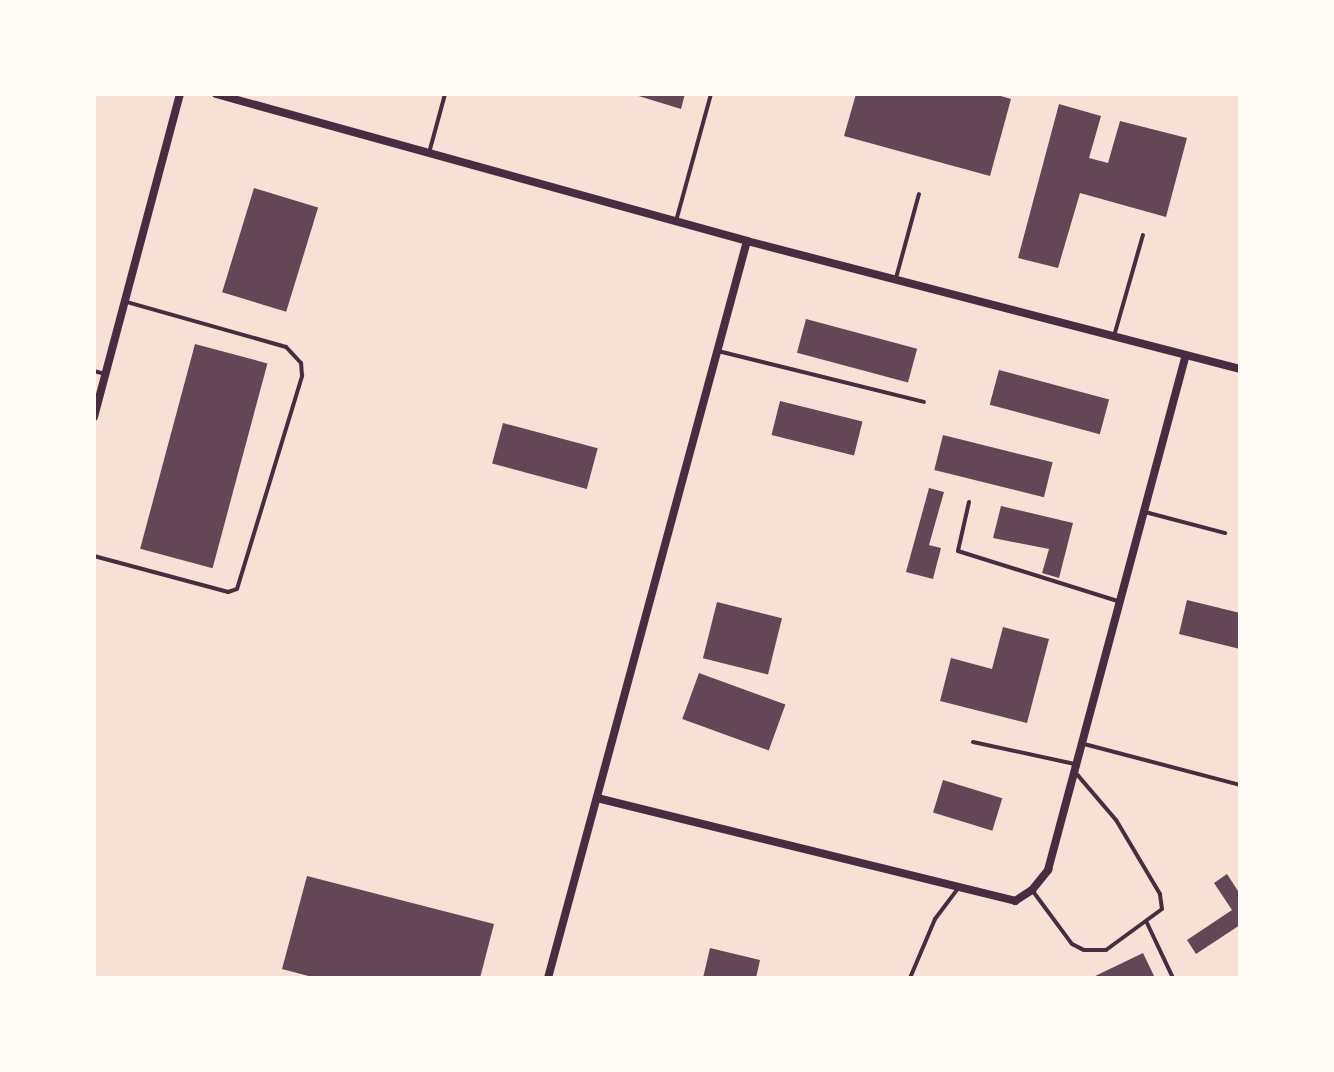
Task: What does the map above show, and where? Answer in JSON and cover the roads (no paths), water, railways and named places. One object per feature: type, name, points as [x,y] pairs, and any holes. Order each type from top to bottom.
[{"type":"street","points":[[94,417],[180,94]]},
{"type":"street","points":[[216,94],[747,241],[1185,358],[1240,369]]},
{"type":"street","points":[[548,978],[747,241]]},
{"type":"street","points":[[597,798],[1015,901],[1032,890],[1048,870],[1185,358]]},
{"type":"lane","points":[[429,153],[445,94]]},
{"type":"lane","points":[[676,221],[711,94]]},
{"type":"lane","points":[[896,281],[919,194]]},
{"type":"lane","points":[[1114,339],[1143,235]]},
{"type":"lane","points":[[94,556],[228,592],[237,589],[302,376],[301,363],[286,347],[125,301]]},
{"type":"lane","points":[[718,351],[924,402]]},
{"type":"lane","points":[[94,371],[105,374]]},
{"type":"lane","points":[[969,502],[958,551],[1121,602]]},
{"type":"lane","points":[[1145,512],[1225,533]]},
{"type":"lane","points":[[973,742],[1076,768],[1116,820],[1160,894],[1162,909],[1147,923],[1106,950],[1084,950],[1072,944],[1032,890]]},
{"type":"lane","points":[[1082,744],[1240,785]]},
{"type":"lane","points":[[910,978],[935,919],[960,887]]},
{"type":"lane","points":[[1147,923],[1173,978]]}]
